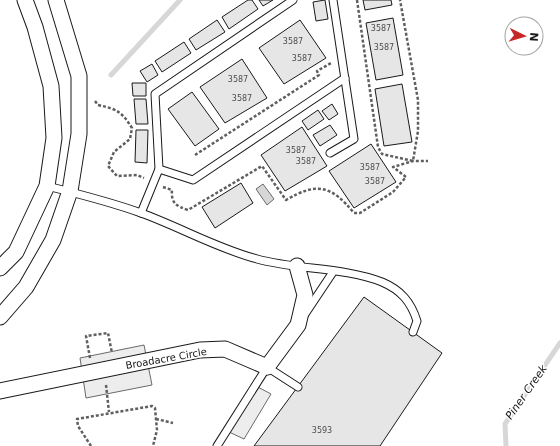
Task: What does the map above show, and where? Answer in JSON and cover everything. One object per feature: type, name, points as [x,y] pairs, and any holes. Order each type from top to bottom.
[{"type":"street","points":[[0,268],[16,252],[48,186],[54,138],[51,86],[35,27],[25,0]]},
{"type":"street","points":[[0,317],[26,287],[53,240],[70,191],[79,134],[79,76],[56,0]]},
{"type":"street","points":[[267,367],[298,326],[305,294],[297,266]]},
{"type":"street","name":"Broadacre Circle","points":[[0,390],[200,350],[225,349],[267,367]]},
{"type":"lane","points":[[141,213],[160,168],[155,94],[293,0]]},
{"type":"lane","points":[[330,153],[354,139],[333,0]]},
{"type":"lane","points":[[160,168],[193,180],[345,78]]},
{"type":"lane","points":[[48,186],[70,191],[141,213],[224,248],[258,259],[382,282],[399,291],[413,307],[418,321],[413,332]]},
{"type":"lane","points":[[298,326],[333,272]]},
{"type":"lane","points":[[217,446],[267,367],[298,387]]},
{"type":"path","points":[[357,0],[378,147],[382,154],[413,161],[418,131],[418,100],[400,0]]},
{"type":"path","points":[[195,155],[319,75],[317,71],[327,64],[333,63]]},
{"type":"path","points":[[92,372],[86,336],[108,332],[114,367]]},
{"type":"path","points":[[108,401],[109,412]]},
{"type":"path","points":[[91,446],[78,426],[77,419],[109,412],[152,406],[154,408],[157,430],[153,446]]},
{"type":"path","points":[[156,419],[173,423]]},
{"type":"shaded area","points":[[263,184],[274,199],[267,205],[256,189]]},
{"type":"shaded area","points":[[144,345],[152,385],[86,398],[80,358]]},
{"type":"shaded area","points":[[254,385],[271,394],[244,439],[229,432]]},
{"type":"building","points":[[248,0],[252,0],[258,9],[229,29],[222,17]]},
{"type":"building","points":[[259,0],[273,0],[263,6]]},
{"type":"building","points":[[325,0],[328,19],[316,21],[313,2]]},
{"type":"building","points":[[363,0],[391,0],[392,5],[365,10]]},
{"type":"building","points":[[393,18],[403,75],[376,80],[366,23]]},
{"type":"building","points":[[217,20],[225,32],[196,50],[189,39]]},
{"type":"building","points":[[300,20],[326,58],[284,84],[259,48]]},
{"type":"building","points":[[184,42],[191,53],[162,72],[155,61]]},
{"type":"building","points":[[242,59],[267,98],[225,123],[200,87]]},
{"type":"building","points":[[152,64],[158,75],[147,82],[140,71]]},
{"type":"building","points":[[132,83],[146,83],[146,96],[133,96]]},
{"type":"building","points":[[402,84],[412,142],[384,146],[375,89]]},
{"type":"building","points":[[192,92],[219,129],[195,146],[168,109]]},
{"type":"building","points":[[134,99],[146,99],[148,124],[136,124]]},
{"type":"building","points":[[332,104],[338,114],[329,120],[322,111]]},
{"type":"building","points":[[318,110],[324,119],[308,130],[302,121]]},
{"type":"building","points":[[330,125],[337,135],[320,146],[313,135]]},
{"type":"building","points":[[302,127],[327,166],[285,191],[261,155]]},
{"type":"building","points":[[136,130],[148,130],[147,163],[135,162]]},
{"type":"building","points":[[371,144],[396,182],[354,208],[329,171]]},
{"type":"building","points":[[241,183],[253,203],[215,228],[202,207]]},
{"type":"building","points":[[364,297],[442,353],[380,446],[254,446]]},
{"type":"waterway","points":[[111,75],[180,0]]},
{"type":"waterway","name":"Piner Creek","points":[[506,446],[505,424],[560,343]]}]
